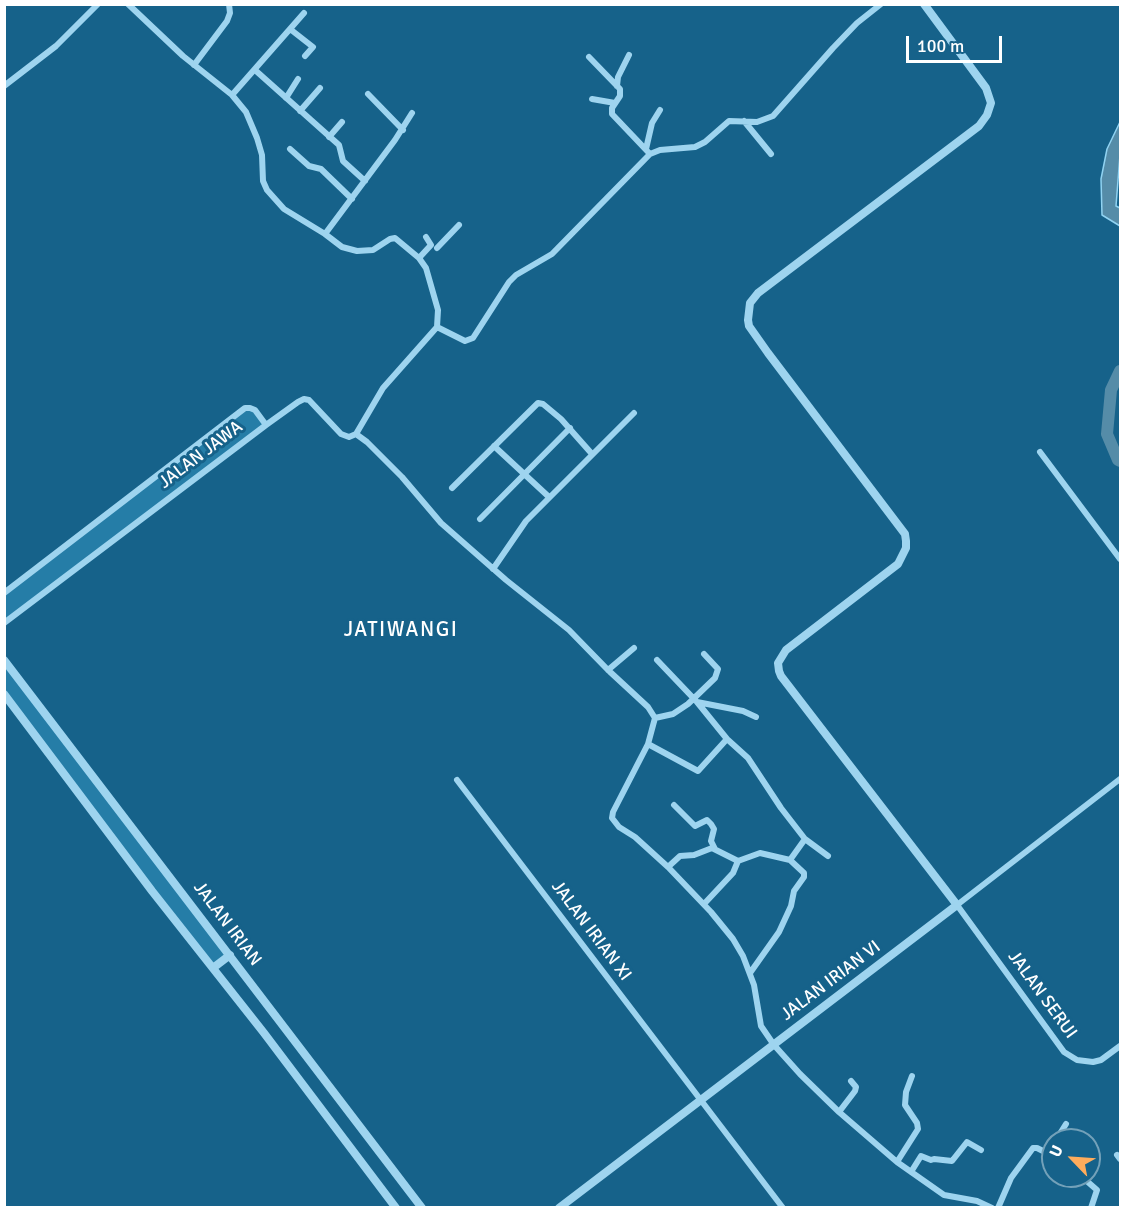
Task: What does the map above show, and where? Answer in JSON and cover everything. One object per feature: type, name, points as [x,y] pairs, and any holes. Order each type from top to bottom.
[{"type":"street","points":[[4,86],[56,46],[98,4]]},
{"type":"street","points":[[128,4],[194,65],[232,95],[246,112],[262,155],[263,181],[271,197],[284,209],[342,247],[357,251],[373,250],[395,238],[419,258],[426,268],[438,310],[437,327],[383,388],[356,434],[349,437],[341,434],[316,405],[304,399],[266,425]]},
{"type":"street","points":[[194,65],[228,21],[229,4]]},
{"type":"street","points":[[648,151],[695,147],[705,142],[727,122],[763,121],[772,116],[841,40],[881,4]]},
{"type":"street","points":[[926,4],[989,93],[990,108],[984,121],[775,280],[752,300],[747,312],[749,326],[905,534],[906,541],[906,548],[898,564],[786,650],[778,663],[779,671],[957,905]]},
{"type":"street","points":[[232,95],[304,13]]},
{"type":"street","points":[[290,29],[313,47],[305,57]]},
{"type":"street","points":[[617,86],[618,77],[629,55]]},
{"type":"street","points":[[589,57],[621,93],[611,110],[612,114],[648,151]]},
{"type":"street","points":[[255,70],[339,145],[343,161],[365,181]]},
{"type":"street","points":[[286,98],[298,79]]},
{"type":"street","points":[[300,111],[320,88]]},
{"type":"street","points":[[368,94],[402,130]]},
{"type":"street","points":[[592,99],[615,103]]},
{"type":"street","points":[[437,327],[465,341],[474,338],[509,282],[516,275],[552,255],[648,151],[652,123],[660,110]]},
{"type":"street","points":[[325,234],[402,130],[412,113]]},
{"type":"street","points":[[744,121],[771,154]]},
{"type":"street","points":[[329,137],[342,122]]},
{"type":"street","points":[[290,149],[309,166],[321,169],[352,199]]},
{"type":"street","points":[[419,258],[436,248],[459,225]]},
{"type":"street","points":[[426,237],[436,248]]},
{"type":"street","points":[[452,488],[538,403],[543,404],[570,428],[592,454]]},
{"type":"street","name":"JALAN JAWA","points":[[4,592],[245,408],[255,411],[266,425],[4,623]]},
{"type":"street","points":[[493,568],[526,521],[634,413]]},
{"type":"street","points":[[480,519],[570,428]]},
{"type":"street","points":[[356,434],[402,477],[441,523],[569,630],[648,707],[655,718],[648,744],[612,818],[619,827],[635,837],[668,867],[704,904],[733,939],[750,974],[758,1000],[761,1026],[774,1045],[839,1112],[897,1162],[944,1195],[977,1201],[992,1208]]},
{"type":"street","points":[[494,446],[549,497]]},
{"type":"street","points":[[1040,452],[1120,559]]},
{"type":"street","points":[[608,670],[634,648]]},
{"type":"street","points":[[655,718],[673,714],[695,700],[715,678],[718,669],[704,654]]},
{"type":"street","name":"JALAN IRIAN","points":[[4,660],[422,1208]]},
{"type":"street","points":[[657,660],[756,769],[781,808],[805,839],[828,856]]},
{"type":"street","name":"JALAN IRIAN","points":[[4,694],[396,1208]]},
{"type":"street","points":[[695,700],[743,711],[756,717]]},
{"type":"street","points":[[648,744],[698,771],[727,739]]},
{"type":"street","name":"JALAN IRIAN VI","points":[[559,1208],[1120,779]]},
{"type":"street","name":"JALAN IRIAN XI","points":[[457,780],[783,1208]]},
{"type":"street","points":[[674,805],[695,826],[707,820],[711,824],[714,829],[711,841],[714,849]]},
{"type":"street","points":[[790,860],[805,839]]},
{"type":"street","points":[[668,867],[680,856],[694,855],[714,849],[738,861],[760,853],[790,860],[804,873],[804,877],[794,891],[791,906],[778,932],[750,974]]},
{"type":"street","points":[[704,904],[733,873],[738,861]]},
{"type":"street","name":"JALAN SERUI","points":[[957,905],[1064,1052],[1077,1060],[1093,1062],[1101,1060],[1120,1046]]},
{"type":"street","points":[[213,968],[230,955]]},
{"type":"street","points":[[897,1162],[918,1126],[905,1105],[906,1092],[912,1076]]},
{"type":"street","points":[[839,1112],[855,1091],[856,1087],[851,1081]]},
{"type":"street","points":[[1064,1128],[1066,1124]]},
{"type":"street","points":[[911,1172],[921,1156],[931,1160],[952,1161],[967,1142],[981,1150]]},
{"type":"street","points":[[998,1208],[1011,1178],[1032,1150],[1037,1148],[1041,1150]]},
{"type":"street","points":[[1091,1208],[1097,1190],[1095,1188]]},
{"type":"shaded area","points":[[1120,122],[1116,206],[1120,208],[1120,226],[1102,215],[1101,179],[1107,149]]},
{"type":"shaded area","points":[[250,408],[266,425],[5,624],[5,593]]},
{"type":"shaded area","points":[[5,660],[230,955],[213,968],[5,694]]},
{"type":"waterway","points":[[1120,371],[1111,390],[1107,434],[1120,461]]},
{"type":"district","name":"JATIWANGI","points":[[401,630]]}]
